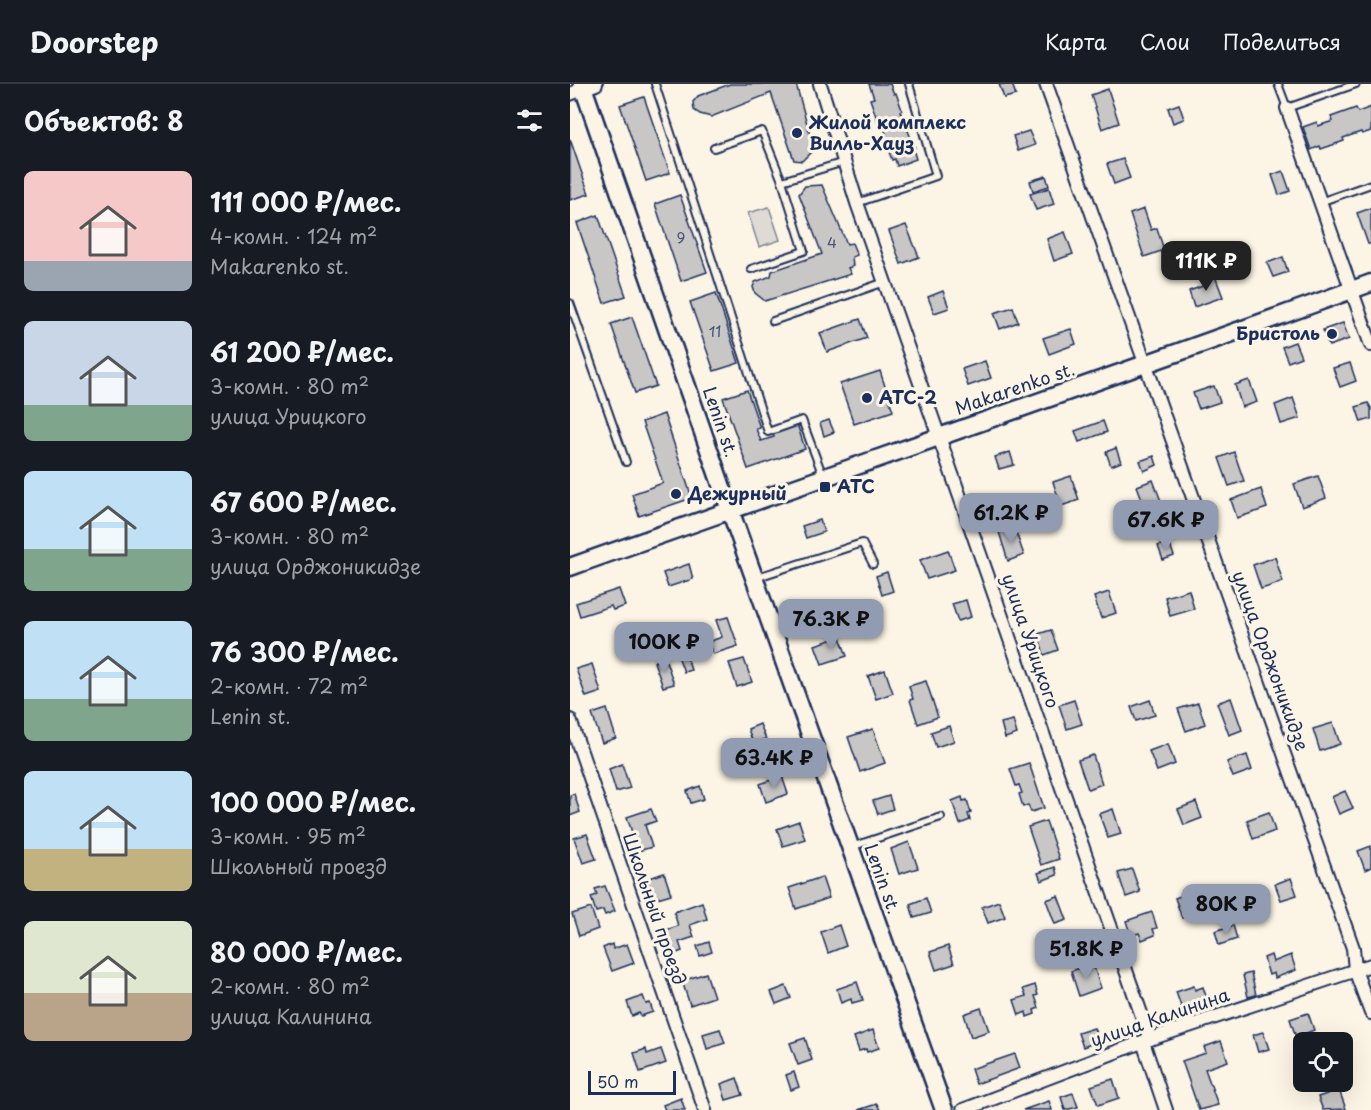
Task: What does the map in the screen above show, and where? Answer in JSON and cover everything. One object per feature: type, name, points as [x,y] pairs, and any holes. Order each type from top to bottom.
[{"type":"street","name":"улица Урицкого","points":[[820,84],[857,203],[940,435],[1147,1040],[1166,1110]]},
{"type":"street","name":"улица Орджоникидзе","points":[[1046,84],[1353,948],[1356,970],[1371,1013]]},
{"type":"street","name":"Lenin st.","points":[[583,88],[754,578],[944,1110]]},
{"type":"street","points":[[1287,108],[1371,345]]},
{"type":"street","name":"Makarenko st.","points":[[570,567],[1371,283]]},
{"type":"street","name":"Школьный проезд","points":[[570,720],[705,1110]]},
{"type":"street","name":"улица Калинина","points":[[963,1110],[1147,1040],[1371,965]]},
{"type":"lane","points":[[655,84],[768,432],[802,420],[823,477]]},
{"type":"lane","points":[[857,203],[936,176],[909,84]]},
{"type":"lane","points":[[1278,84],[1287,108],[1356,84]]},
{"type":"lane","points":[[714,148],[762,131],[782,181],[804,251],[751,269]]},
{"type":"lane","points":[[782,181],[844,162]]},
{"type":"lane","points":[[1319,202],[1371,184]]},
{"type":"lane","points":[[773,321],[885,282]]},
{"type":"lane","points":[[570,303],[626,462]]},
{"type":"lane","points":[[754,578],[862,543],[873,564]]},
{"type":"lane","points":[[850,847],[941,817]]},
{"type":"shaded area","points":[[769,207],[780,240],[759,247],[748,213]]},
{"type":"building","name":"Жилой комплекс Вилль-Хауз","points":[[730,84],[796,84],[814,149],[802,161],[794,160],[771,93],[711,117],[694,110],[693,102],[698,96]]},
{"type":"building","points":[[869,84],[890,84],[894,94],[896,93],[902,110],[900,111],[915,148],[913,149],[916,159],[897,166],[895,159],[892,160],[884,138],[887,137],[882,121],[878,122],[870,99],[874,98]]},
{"type":"building","points":[[999,84],[1012,84],[1016,95],[1004,98]]},
{"type":"building","points":[[1108,89],[1119,123],[1102,129],[1091,95]]},
{"type":"building","points":[[644,97],[670,173],[646,181],[620,105]]},
{"type":"building","points":[[1179,104],[1184,119],[1173,123],[1168,108]]},
{"type":"building","points":[[1371,107],[1371,131],[1343,138],[1344,141],[1321,149],[1320,146],[1311,150],[1303,127],[1317,122],[1318,126],[1333,121],[1331,117],[1356,108],[1358,112]]},
{"type":"building","points":[[1029,131],[1035,145],[1018,151],[1013,136]]},
{"type":"building","points":[[570,139],[589,194],[570,200]]},
{"type":"building","points":[[1123,159],[1130,178],[1114,184],[1107,164]]},
{"type":"building","points":[[1283,171],[1290,191],[1279,195],[1272,175]]},
{"type":"building","points":[[1046,176],[1049,186],[1033,191],[1030,181]]},
{"type":"building","points":[[822,185],[847,244],[852,243],[857,255],[852,257],[853,266],[848,268],[851,274],[765,301],[755,293],[753,287],[755,282],[771,276],[772,271],[822,254],[799,194],[805,186]]},
{"type":"building","points":[[1049,188],[1054,204],[1036,210],[1030,194]]},
{"type":"building","points":[[680,195],[707,272],[681,281],[655,204]]},
{"type":"building","points":[[1371,208],[1371,244],[1368,244],[1357,213]]},
{"type":"building","points":[[1144,209],[1151,230],[1157,228],[1164,250],[1144,257],[1130,214]]},
{"type":"building","points":[[598,215],[626,296],[604,303],[577,223]]},
{"type":"building","points":[[906,225],[919,257],[901,264],[889,231]]},
{"type":"building","points":[[1065,232],[1073,254],[1054,261],[1047,239]]},
{"type":"building","points":[[1283,257],[1288,272],[1273,277],[1267,263]]},
{"type":"building","points":[[1215,276],[1223,297],[1194,307],[1189,291],[1203,286],[1201,281]]},
{"type":"building","points":[[943,291],[949,308],[934,313],[928,297]]},
{"type":"building","points":[[716,293],[739,363],[714,371],[690,302]]},
{"type":"building","points":[[1013,307],[1018,322],[1000,329],[994,313]]},
{"type":"building","points":[[632,317],[656,386],[635,393],[611,324]]},
{"type":"building","points":[[860,319],[867,338],[827,352],[820,333]]},
{"type":"building","points":[[1343,323],[1349,339],[1329,346],[1323,330]]},
{"type":"building","points":[[1071,329],[1076,344],[1049,354],[1043,338]]},
{"type":"building","points":[[1295,342],[1301,357],[1288,362],[1282,347]]},
{"type":"building","points":[[985,361],[991,378],[968,386],[962,369]]},
{"type":"building","points":[[1350,363],[1356,381],[1340,387],[1333,368]]},
{"type":"building","name":"АТС-2","points":[[880,371],[893,411],[854,424],[840,384]]},
{"type":"building","points":[[1249,380],[1257,402],[1242,407],[1235,385]]},
{"type":"building","points":[[1214,386],[1220,402],[1199,409],[1193,393]]},
{"type":"building","points":[[747,390],[760,428],[756,429],[761,441],[774,437],[773,433],[797,424],[805,449],[748,469],[723,398]]},
{"type":"building","points":[[1293,398],[1300,418],[1281,424],[1275,405]]},
{"type":"building","points":[[1368,403],[1371,408],[1371,419],[1361,422],[1356,407]]},
{"type":"building","points":[[664,414],[692,498],[639,516],[632,494],[663,483],[642,422]]},
{"type":"building","points":[[829,420],[834,432],[824,436],[820,423]]},
{"type":"building","points":[[1103,421],[1107,432],[1079,442],[1075,431]]},
{"type":"building","points":[[1116,448],[1121,462],[1111,466],[1106,452]]},
{"type":"building","points":[[1010,452],[1014,465],[999,469],[995,457]]},
{"type":"building","points":[[1234,452],[1244,481],[1229,486],[1219,458]]},
{"type":"building","points":[[1154,456],[1157,465],[1144,471],[1140,461]]},
{"type":"building","points":[[1071,476],[1079,500],[1061,506],[1053,482]]},
{"type":"building","points":[[1318,476],[1326,498],[1302,507],[1294,484]]},
{"type":"building","points":[[1153,480],[1164,509],[1148,515],[1137,486]]},
{"type":"building","points":[[1261,489],[1267,508],[1237,518],[1231,500]]},
{"type":"building","points":[[820,520],[824,532],[806,538],[802,526]]},
{"type":"building","points":[[1014,527],[1024,555],[1008,561],[999,532]]},
{"type":"building","points":[[1169,542],[1174,556],[1163,560],[1158,546]]},
{"type":"building","points":[[948,550],[955,570],[927,579],[920,560]]},
{"type":"building","points":[[1275,557],[1283,582],[1261,589],[1253,565]]},
{"type":"building","points":[[689,564],[693,579],[668,587],[663,573]]},
{"type":"building","points":[[887,572],[893,591],[882,595],[876,576]]},
{"type":"building","points":[[619,589],[625,606],[613,610],[611,606],[580,616],[576,603]]},
{"type":"building","points":[[1189,590],[1194,609],[1170,616],[1165,597]]},
{"type":"building","points":[[1109,592],[1116,613],[1101,618],[1094,597]]},
{"type":"building","points":[[966,600],[971,617],[958,621],[952,604]]},
{"type":"building","points":[[728,617],[738,646],[713,654],[708,642],[722,637],[716,620]]},
{"type":"building","points":[[1051,630],[1058,650],[1044,655],[1038,634]]},
{"type":"building","points":[[840,637],[847,656],[822,664],[815,645]]},
{"type":"building","points":[[686,653],[691,670],[684,672],[678,656]]},
{"type":"building","points":[[665,658],[674,684],[663,687],[654,662]]},
{"type":"building","points":[[744,659],[752,682],[737,687],[729,663]]},
{"type":"building","points":[[592,664],[601,692],[586,697],[576,669]]},
{"type":"building","points":[[885,670],[893,693],[876,699],[868,676]]},
{"type":"building","points":[[926,681],[938,717],[918,724],[910,700],[913,699],[909,686]]},
{"type":"building","points":[[1231,698],[1242,730],[1229,735],[1217,703]]},
{"type":"building","points":[[1074,700],[1082,724],[1067,729],[1059,705]]},
{"type":"building","points":[[1150,700],[1155,715],[1136,721],[1131,707]]},
{"type":"building","points":[[1198,703],[1205,724],[1186,731],[1178,709]]},
{"type":"building","points":[[607,709],[616,738],[602,743],[592,714]]},
{"type":"building","points":[[1013,720],[1017,734],[1005,738],[1001,723]]},
{"type":"building","points":[[1333,723],[1340,744],[1320,751],[1313,729]]},
{"type":"building","points":[[760,724],[766,739],[753,743],[748,729]]},
{"type":"building","points":[[949,726],[954,741],[936,747],[931,732]]},
{"type":"building","points":[[873,729],[885,763],[860,772],[848,737]]},
{"type":"building","points":[[1168,744],[1175,764],[1157,771],[1149,751]]},
{"type":"building","points":[[1093,755],[1102,784],[1088,789],[1078,760]]},
{"type":"building","points":[[1247,755],[1252,770],[1233,777],[1227,762]]},
{"type":"building","points":[[1029,763],[1044,808],[1031,812],[1028,805],[1023,807],[1019,794],[1022,793],[1019,785],[1016,786],[1010,769]]},
{"type":"building","points":[[622,764],[630,788],[616,792],[609,769]]},
{"type":"building","points":[[782,776],[788,794],[766,802],[760,784]]},
{"type":"building","points":[[700,786],[704,799],[691,803],[687,791]]},
{"type":"building","points":[[1345,791],[1353,808],[1339,814],[1332,797]]},
{"type":"building","points":[[574,794],[580,812],[570,816],[570,795]]},
{"type":"building","points":[[889,796],[893,809],[878,814],[873,801]]},
{"type":"building","points":[[962,797],[963,801],[967,800],[971,813],[968,814],[970,820],[960,824],[952,801]]},
{"type":"building","points":[[1196,802],[1202,818],[1184,825],[1178,809]]},
{"type":"building","points":[[651,809],[656,821],[645,825],[652,847],[638,851],[627,817]]},
{"type":"building","points":[[1113,809],[1121,834],[1108,838],[1099,814]]},
{"type":"building","points":[[1269,812],[1275,831],[1253,839],[1247,820]]},
{"type":"building","points":[[799,821],[805,839],[783,846],[777,829]]},
{"type":"building","points":[[1046,821],[1059,859],[1041,865],[1028,827]]},
{"type":"building","points":[[587,834],[596,859],[583,863],[574,838]]},
{"type":"building","points":[[909,842],[918,868],[899,874],[891,849]]},
{"type":"building","points":[[1371,846],[1371,867],[1365,870],[1358,851]]},
{"type":"building","points":[[1055,867],[1057,875],[1041,881],[1038,873]]},
{"type":"building","points":[[1132,869],[1140,892],[1126,897],[1118,873]]},
{"type":"building","points":[[664,873],[671,894],[654,899],[647,879]]},
{"type":"building","points":[[822,877],[829,898],[796,909],[789,888]]},
{"type":"building","points":[[1291,878],[1297,895],[1281,900],[1275,884]]},
{"type":"building","points":[[605,886],[615,911],[605,915],[603,910],[596,912],[591,897],[597,895],[595,889]]},
{"type":"building","points":[[1189,893],[1196,913],[1182,918],[1175,898]]},
{"type":"building","points":[[1058,896],[1067,920],[1055,924],[1046,900]]},
{"type":"building","points":[[926,898],[931,913],[914,918],[910,904]]},
{"type":"building","points":[[999,901],[1005,917],[988,923],[982,907]]},
{"type":"building","points":[[702,902],[707,919],[690,925],[694,937],[679,942],[682,951],[669,956],[663,939],[668,937],[666,930],[678,926],[674,912]]},
{"type":"building","points":[[591,908],[598,929],[579,936],[572,914]]},
{"type":"building","points":[[1152,912],[1157,928],[1153,929],[1155,935],[1142,940],[1139,933],[1131,936],[1126,921]]},
{"type":"building","points":[[839,925],[846,946],[828,953],[821,932]]},
{"type":"building","points":[[1233,925],[1237,939],[1219,945],[1215,931]]},
{"type":"building","points":[[709,942],[712,952],[700,956],[697,946]]},
{"type":"building","points":[[612,944],[613,949],[627,944],[634,963],[612,971],[603,948]]},
{"type":"building","points":[[948,946],[954,964],[936,970],[930,952]]},
{"type":"building","points":[[1271,955],[1273,962],[1291,955],[1296,970],[1275,978],[1274,973],[1269,975],[1264,958]]},
{"type":"building","points":[[1093,964],[1101,988],[1079,996],[1071,971]]},
{"type":"building","points":[[706,973],[714,997],[690,1005],[682,981]]},
{"type":"building","points":[[1251,973],[1256,995],[1248,997],[1243,975]]},
{"type":"building","points":[[857,982],[863,1000],[852,1003],[851,999],[841,1003],[837,989]]},
{"type":"building","points":[[1035,985],[1038,995],[1035,996],[1039,1008],[1034,1010],[1035,1014],[1027,1017],[1026,1012],[1019,1015],[1014,1000],[1026,996],[1023,989]]},
{"type":"building","points":[[786,986],[791,998],[776,1004],[771,992]]},
{"type":"building","points":[[1194,986],[1195,990],[1203,987],[1208,1002],[1201,1005],[1202,1009],[1184,1015],[1176,992]]},
{"type":"building","points":[[643,996],[646,1004],[650,1003],[653,1012],[632,1016],[627,1002]]},
{"type":"building","points":[[981,1008],[989,1031],[971,1037],[964,1014]]},
{"type":"building","points":[[1308,1013],[1314,1030],[1294,1032],[1290,1019]]},
{"type":"building","points":[[1094,1028],[1099,1041],[1083,1047],[1078,1033]]},
{"type":"building","points":[[720,1029],[725,1043],[707,1049],[703,1034]]},
{"type":"building","points":[[873,1030],[879,1048],[867,1052],[866,1049],[859,1051],[854,1037]]},
{"type":"building","points":[[1263,1032],[1269,1049],[1258,1052],[1253,1035]]},
{"type":"building","points":[[805,1038],[812,1060],[798,1065],[790,1043]]},
{"type":"building","points":[[1221,1041],[1228,1061],[1205,1069],[1218,1105],[1199,1110],[1182,1061],[1206,1053],[1204,1047]]},
{"type":"building","points":[[646,1049],[647,1054],[661,1049],[666,1063],[640,1072],[634,1053]]},
{"type":"building","points":[[1015,1054],[1020,1068],[976,1084],[971,1069]]},
{"type":"building","points":[[794,1072],[799,1087],[791,1090],[786,1075]]},
{"type":"building","points":[[737,1078],[743,1095],[726,1100],[721,1084]]},
{"type":"building","points":[[1113,1079],[1119,1098],[1098,1105],[1091,1086]]},
{"type":"building","points":[[1340,1092],[1346,1109],[1323,1110],[1318,1097]]},
{"type":"building","points":[[1073,1093],[1078,1107],[1065,1110],[1061,1097]]},
{"type":"building","points":[[681,1098],[685,1110],[665,1110],[663,1105]]},
{"type":"building","points":[[1049,1101],[1052,1110],[1023,1110]]},
{"type":"building","points":[[877,1104],[880,1110],[858,1110]]},
{"type":"place","name":"Жилой комплекс Вилль-Хауз","points":[[797,133]]},
{"type":"place","name":"Бристоль","points":[[1332,334]]},
{"type":"place","name":"АТС-2","points":[[867,398]]},
{"type":"place","name":"АТС","points":[[825,487]]},
{"type":"place","name":"Дежурный","points":[[676,494]]}]
